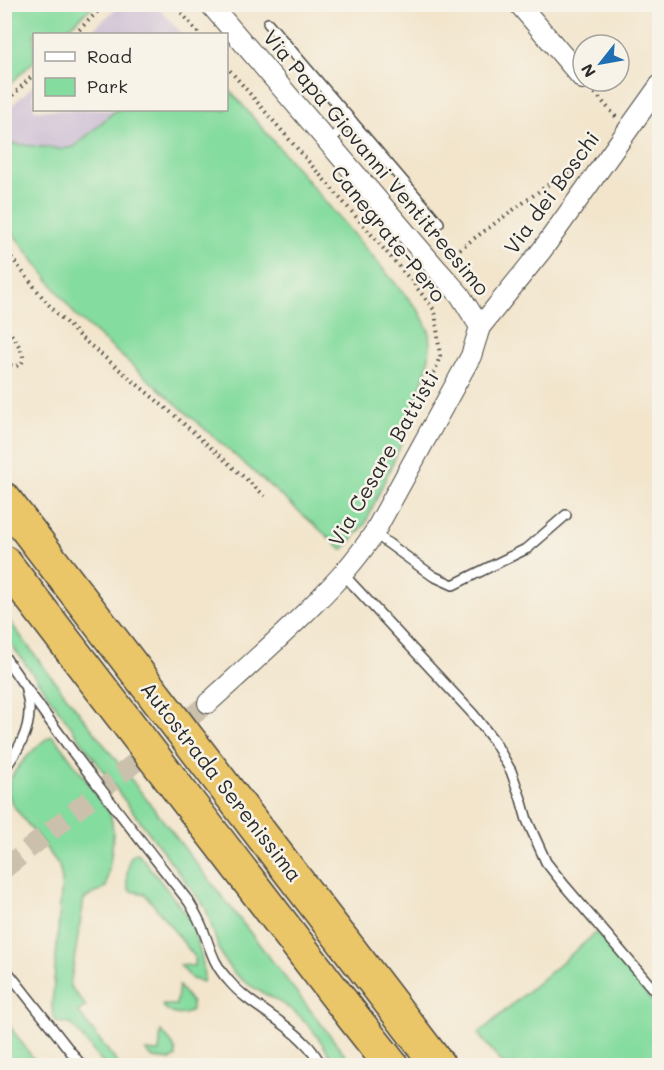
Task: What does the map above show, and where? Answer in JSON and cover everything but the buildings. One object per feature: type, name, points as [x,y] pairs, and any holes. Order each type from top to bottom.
[{"type":"highway","name":"Autostrada Serenissima","points":[[4,499],[439,1065]]},
{"type":"highway","name":"Autostrada Serenissima","points":[[4,562],[392,1065]]},
{"type":"street","points":[[519,4],[571,64]]},
{"type":"street","name":"Via Papa Giovanni Ventitreesimo","points":[[218,7],[327,142],[460,295],[480,327]]},
{"type":"street","name":"Via dei Boschi","points":[[480,327],[542,250],[660,85]]},
{"type":"street","name":"Via Cesare Battisti","points":[[208,703],[292,625],[343,574],[363,550],[471,356],[480,327]]},
{"type":"lane","points":[[268,23],[439,223]]},
{"type":"lane","points":[[327,142],[352,121]]},
{"type":"lane","points":[[374,533],[434,576],[453,585],[528,548],[566,515]]},
{"type":"lane","points":[[343,574],[473,714],[494,741],[511,771],[527,820],[546,862],[660,997]]},
{"type":"lane","points":[[4,656],[123,818],[189,902],[204,933],[215,964],[240,993],[306,1043],[322,1065]]},
{"type":"lane","points":[[4,769],[17,752],[28,724],[29,708],[26,687]]},
{"type":"lane","points":[[4,967],[82,1065]]},
{"type":"path","points":[[76,33],[105,4]]},
{"type":"path","points":[[174,4],[198,33]]},
{"type":"path","points":[[179,10],[185,4]]},
{"type":"path","name":"Canegrate-Pero","points":[[228,68],[435,311],[440,356],[427,395]]},
{"type":"path","points":[[4,104],[33,75]]},
{"type":"path","points":[[596,93],[621,123]]},
{"type":"path","points":[[414,284],[560,176],[583,168]]},
{"type":"path","points":[[4,248],[47,303],[79,336],[265,495]]},
{"type":"path","points":[[4,325],[19,346],[23,358],[22,363],[18,365],[9,365],[4,362]]},
{"type":"shaded area","points":[[121,4],[156,5],[181,33],[89,33]]},
{"type":"shaded area","points":[[33,86],[33,111],[115,111],[75,147],[61,149],[5,143],[4,113]]},
{"type":"green space","points":[[5,4],[94,4],[63,33],[33,33],[33,62],[5,89]]},
{"type":"green space","points":[[228,88],[419,311],[429,331],[428,364],[403,440],[365,524],[343,550],[77,317],[5,223],[5,143],[61,149],[74,147],[115,111],[228,111]]},
{"type":"green space","points":[[5,615],[353,1065],[336,1065],[303,1019],[289,1008],[252,987],[229,967],[218,946],[205,907],[11,644],[5,633]]},
{"type":"green space","points":[[52,736],[109,811],[112,820],[112,849],[106,887],[84,899],[70,986],[86,1006],[78,1012],[119,1065],[104,1065],[74,1027],[57,1022],[52,1008],[62,880],[59,865],[12,804],[9,784],[22,763],[41,743]]},
{"type":"green space","points":[[136,853],[186,914],[201,957],[203,982],[192,979],[180,965],[194,966],[195,957],[145,894],[130,891],[127,879],[130,857]]},
{"type":"green space","points":[[597,932],[659,1010],[659,1065],[504,1065],[478,1034]]},
{"type":"green space","points":[[179,986],[192,1003],[192,1010],[180,1015],[172,1013],[162,1005],[176,1005]]},
{"type":"green space","points":[[5,1020],[38,1065],[5,1065]]},
{"type":"green space","points":[[161,1031],[175,1050],[176,1057],[171,1060],[153,1058],[146,1051],[159,1052]]},
{"type":"tunnel","points":[[4,869],[208,703]]}]
